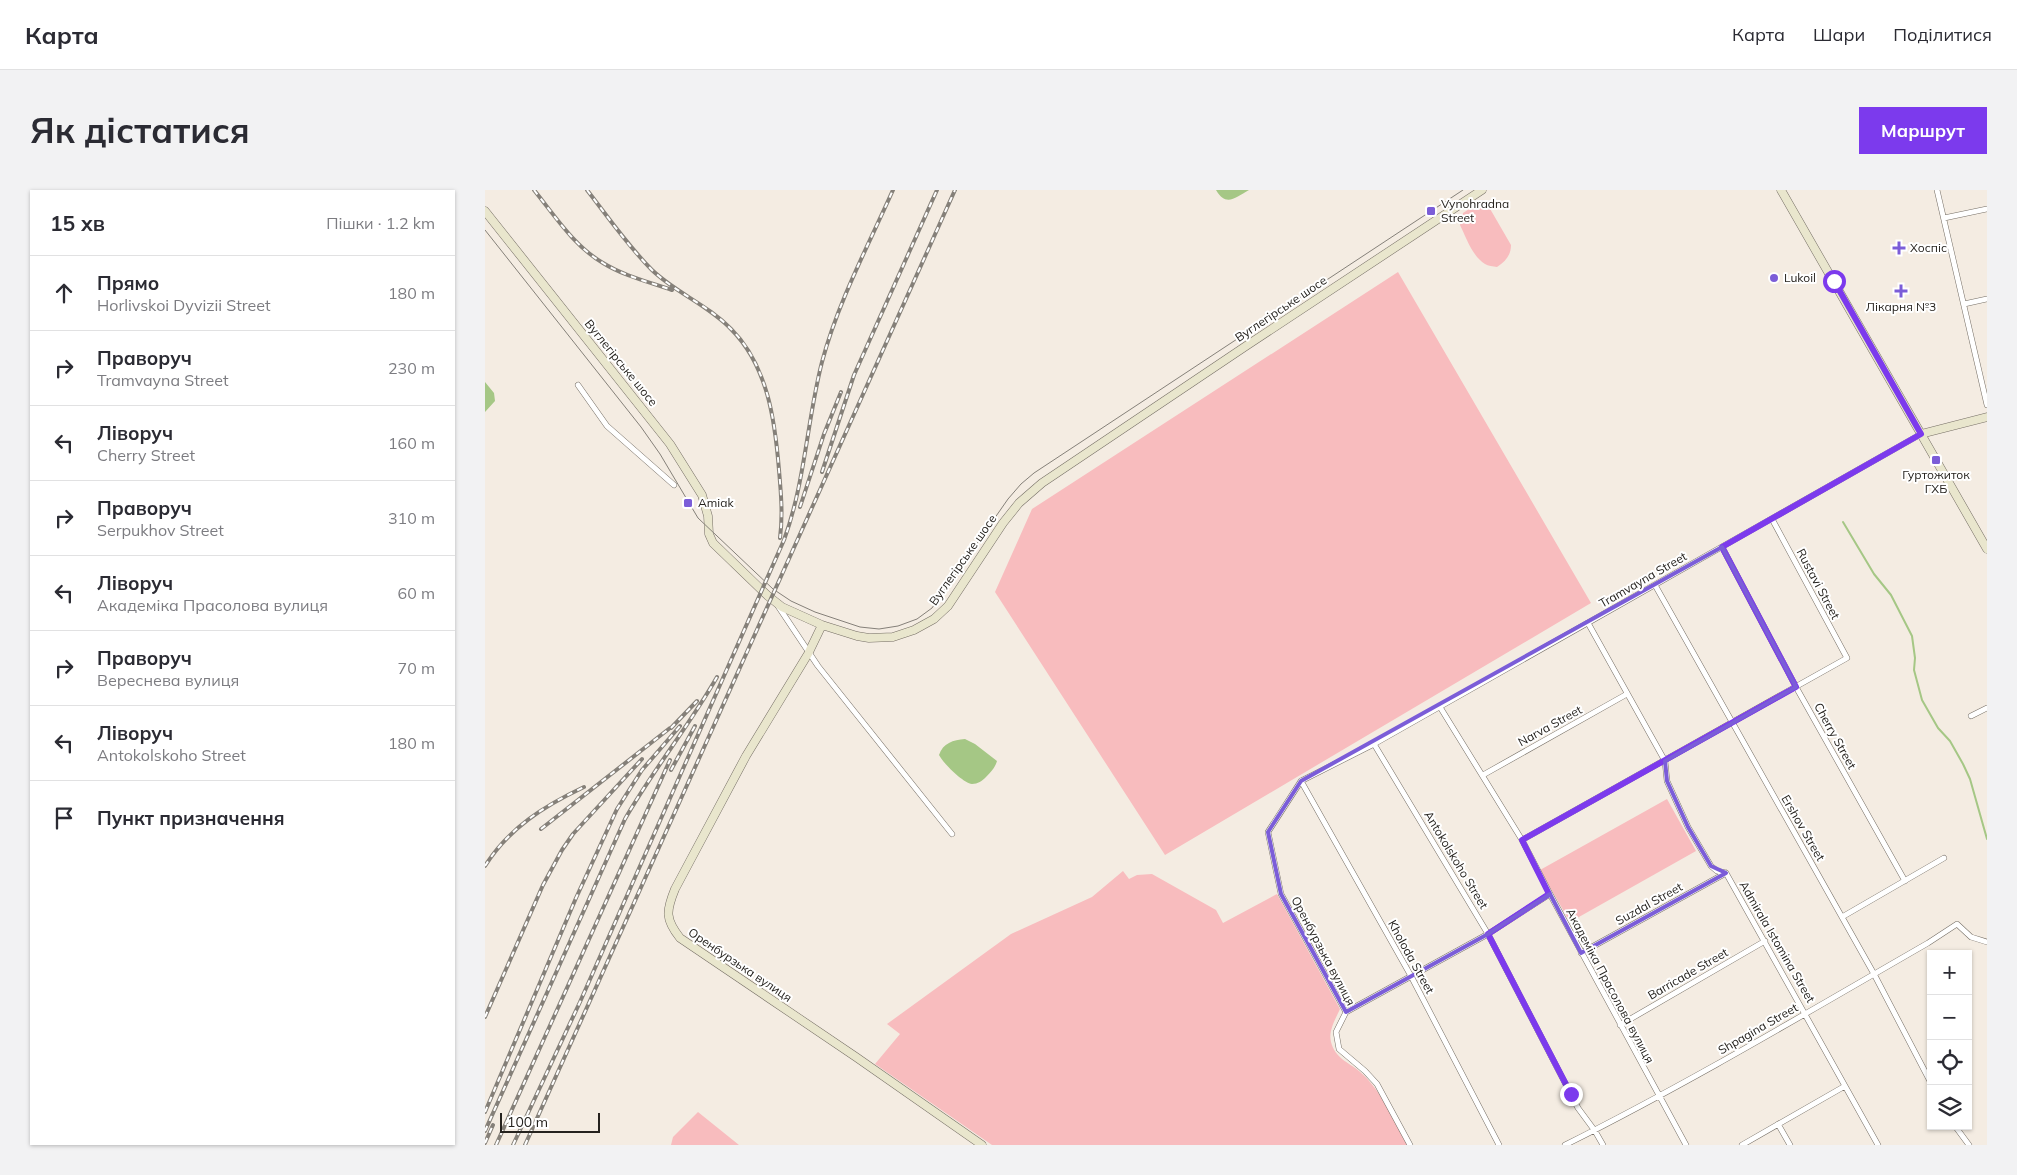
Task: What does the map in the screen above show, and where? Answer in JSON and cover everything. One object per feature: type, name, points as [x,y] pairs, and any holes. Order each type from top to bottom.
[{"type":"street","name":"Вуглегірське шосе","points":[[485,211],[670,444],[701,495],[707,511],[709,534],[713,543],[775,602],[822,625],[857,636],[882,638],[903,634],[934,619],[948,606],[1003,523],[1029,493],[1232,355],[1482,190]]},
{"type":"street","points":[[1781,190],[1987,549]]},
{"type":"street","points":[[1937,190],[1987,406]]},
{"type":"street","points":[[1944,218],[1987,209]]},
{"type":"street","points":[[1963,304],[1987,299]]},
{"type":"street","points":[[578,385],[607,426],[674,485]]},
{"type":"street","points":[[1921,434],[1987,417]]},
{"type":"street","name":"Tramvayna Street","points":[[1301,781],[1374,744],[1921,434]]},
{"type":"street","name":"Rustavi Street","points":[[1772,518],[1847,658],[1796,687]]},
{"type":"street","name":"Cherry Street","points":[[1722,547],[1796,687],[1905,881]]},
{"type":"street","name":"Ershov Street","points":[[1655,585],[1874,974],[1927,1074]]},
{"type":"street","points":[[775,602],[808,653],[952,834]]},
{"type":"street","name":"Admirala Istomina Street","points":[[1588,623],[1665,761],[1667,781],[1688,827],[1711,866],[1717,871],[1726,873],[1806,1013],[1878,1145]]},
{"type":"street","name":"Оренбурзька вулиця","points":[[822,625],[808,653],[746,756],[675,889],[668,911],[668,919],[680,938],[982,1145]]},
{"type":"street","points":[[1522,840],[1796,687]]},
{"type":"street","name":"Narva Street","points":[[1483,775],[1627,694]]},
{"type":"street","name":"Академіка Прасолова вулиця","points":[[1440,707],[1522,840],[1581,954],[1686,1145]]},
{"type":"street","points":[[1971,716],[1987,708]]},
{"type":"street","name":"Antokolskoho Street","points":[[1374,744],[1488,934],[1578,1108],[1603,1145]]},
{"type":"street","name":"Оренбурзька вулиця","points":[[1301,781],[1268,832],[1281,894],[1346,1012],[1336,1032],[1339,1049],[1377,1084],[1411,1145]]},
{"type":"street","name":"Kholoda Street","points":[[1301,781],[1411,976],[1499,1145]]},
{"type":"street","points":[[1842,917],[1945,858]]},
{"type":"street","name":"Suzdal Street","points":[[1581,954],[1726,873]]},
{"type":"street","points":[[1346,1012],[1488,934],[1549,894]]},
{"type":"street","name":"Shpagina Street","points":[[1565,1145],[1659,1096],[1874,974],[1957,924],[1971,936],[1987,942]]},
{"type":"street","name":"Barricade Street","points":[[1620,1025],[1765,941]]},
{"type":"street","points":[[1742,1145],[1845,1086]]},
{"type":"street","points":[[1778,1124],[1790,1145]]},
{"type":"street","points":[[1958,1130],[1969,1145]]},
{"type":"highlighted area","points":[[1722,547],[1796,687],[1665,761],[1667,781],[1688,827],[1711,866],[1726,873],[1581,953],[1550,894],[1488,934],[1346,1012],[1281,894],[1268,832],[1301,781]]},
{"type":"shaded area","points":[[1216,190],[1249,190],[1227,200]]},
{"type":"shaded area","points":[[1477,204],[1489,207],[1511,245],[1507,258],[1497,267],[1486,265],[1480,261],[1460,225],[1463,213]]},
{"type":"shaded area","points":[[1398,272],[1591,603],[1165,855],[995,592],[1032,509]]},
{"type":"shaded area","points":[[485,382],[494,393],[495,401],[485,412]]},
{"type":"shaded area","points":[[965,739],[975,744],[997,761],[990,773],[981,781],[972,784],[959,776],[939,755],[949,743]]},
{"type":"shaded area","points":[[1667,799],[1696,851],[1570,922],[1540,870]]},
{"type":"shaded area","points":[[1123,871],[1129,879],[1137,875],[1152,874],[1216,910],[1223,923],[1277,894],[1340,1009],[1330,1038],[1333,1047],[1342,1059],[1359,1071],[1374,1086],[1409,1145],[992,1145],[875,1064],[900,1034],[887,1024],[1011,934],[1092,897]]},
{"type":"shaded area","points":[[698,1112],[739,1145],[671,1145],[673,1137]]},
{"type":"waterway","points":[[1843,522],[1874,574],[1891,595],[1912,636],[1915,658],[1914,670],[1922,700],[1938,728],[1950,741],[1963,764],[1970,779],[1987,839]]},
{"type":"tram line","points":[[485,230],[641,427],[660,454],[698,518],[773,589],[791,601],[815,612],[860,627],[879,629],[898,626],[917,619],[932,608],[1008,499],[1034,473],[1463,190]]},
{"type":"railway","points":[[534,190],[565,230],[593,256],[619,272],[672,290]]},
{"type":"railway","points":[[587,190],[643,261],[671,286],[702,306],[731,329],[744,344],[754,360],[767,395],[775,432],[781,496],[780,538]]},
{"type":"railway","points":[[513,1145],[580,1002],[784,540],[797,496],[822,362],[836,318],[854,274],[893,190]]},
{"type":"railway","points":[[822,472],[854,375],[937,190]]},
{"type":"railway","points":[[525,1145],[955,190]]},
{"type":"railway","points":[[800,507],[824,434],[841,392]]},
{"type":"railway","points":[[485,1131],[625,819],[717,677]]},
{"type":"railway","points":[[671,728],[697,701]]},
{"type":"railway","points":[[485,1112],[576,898],[617,809],[642,770],[680,726]]},
{"type":"railway","points":[[671,770],[695,726]]},
{"type":"railway","points":[[541,829],[670,728]]},
{"type":"railway","points":[[485,1017],[543,885],[562,850],[573,834],[642,759]]},
{"type":"railway","points":[[496,1145],[670,760]]},
{"type":"railway","points":[[485,866],[516,829],[541,810],[584,787]]},
{"type":"railway","points":[[485,1143],[493,1125]]},
{"type":"place","name":"Vynohradna Street","points":[[1431,211]]},
{"type":"place","name":"Хоспіс","points":[[1899,248]]},
{"type":"place","name":"Lukoil","points":[[1774,278]]},
{"type":"place","name":"Лікарня №3","points":[[1901,291]]},
{"type":"place","name":"Гуртожиток ГХБ","points":[[1936,460]]},
{"type":"place","name":"Amiak","points":[[688,503]]},
{"type":"route","points":[[1571,1094],[1488,934],[1549,894],[1522,840],[1796,687],[1722,547],[1921,434],[1834,281]]}]
